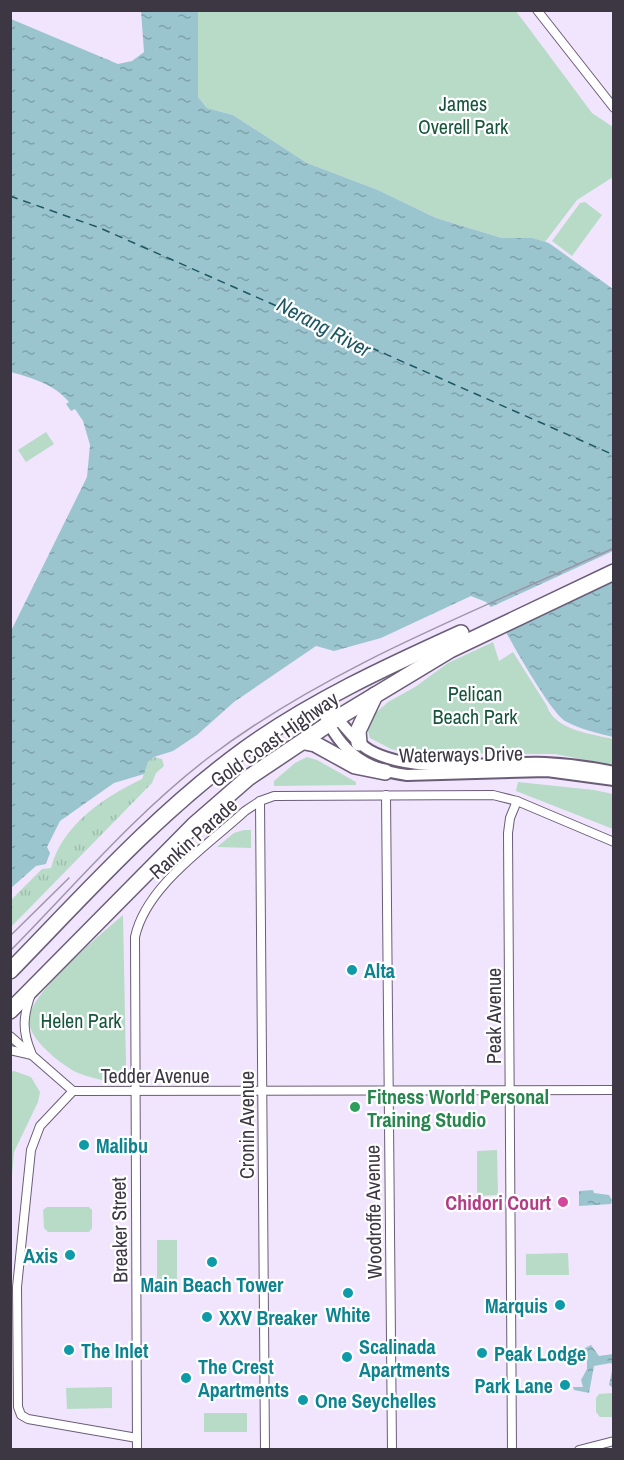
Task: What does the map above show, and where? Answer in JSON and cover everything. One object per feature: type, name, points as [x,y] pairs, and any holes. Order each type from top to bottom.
[{"type":"highway","name":"Gold Coast Highway","points":[[10,1011],[194,825],[248,778],[305,742],[333,721],[484,628],[614,562]]},
{"type":"highway","name":"Gold Coast Highway","points":[[10,971],[154,824],[245,750],[320,702],[364,678],[614,572]]},
{"type":"highway","points":[[359,743],[358,731],[375,695]]},
{"type":"highway","points":[[305,742],[315,744],[355,766],[385,772]]},
{"type":"street","points":[[537,10],[614,108]]},
{"type":"street","points":[[320,702],[333,721]]},
{"type":"street","name":"Waterways Drive","points":[[333,721],[359,743],[392,759],[415,763],[545,763],[614,772]]},
{"type":"street","name":"Waterways Drive","points":[[333,721],[339,742],[385,772],[416,775],[547,771],[614,780]]},
{"type":"street","name":"Woodroffe Avenue","points":[[386,795],[392,1449]]},
{"type":"street","name":"Rankin Parade","points":[[135,937],[139,918],[158,891],[260,801],[274,796],[493,795],[517,801],[614,842]]},
{"type":"street","name":"Cronin Avenue","points":[[260,801],[265,1449]]},
{"type":"street","name":"Peak Avenue","points":[[512,1449],[508,824],[517,801]]},
{"type":"street","name":"Breaker Street","points":[[135,937],[137,1449]]},
{"type":"street","name":"Tedder Avenue","points":[[33,1056],[24,1037],[23,1025],[25,1010],[35,985]]},
{"type":"street","name":"Tedder Avenue","points":[[10,1036],[73,1091],[614,1090]]},
{"type":"street","name":"Tedder Avenue","points":[[10,1050],[33,1056]]},
{"type":"street","points":[[73,1091],[40,1126],[32,1148],[17,1287],[18,1407],[21,1415],[39,1422],[137,1438]]},
{"type":"street","points":[[579,1449],[614,1442]]},
{"type":"green space","name":"James Overell Park","points":[[198,11],[516,11],[592,113],[613,127],[613,177],[577,200],[545,242],[533,238],[502,238],[436,218],[378,190],[307,163],[233,115],[207,108],[198,97]]},
{"type":"green space","points":[[585,202],[602,215],[572,256],[552,241],[580,203]]},
{"type":"green space","points":[[46,432],[54,444],[26,462],[18,450]]},
{"type":"green space","name":"Pelican Beach Park","points":[[493,642],[499,661],[513,652],[557,721],[575,730],[613,739],[613,765],[555,754],[407,753],[391,749],[370,738],[366,725],[370,718],[388,702],[415,687],[448,663]]},
{"type":"green space","points":[[154,757],[162,759],[164,766],[156,773],[152,783],[11,927],[11,900],[42,869],[51,868],[65,838],[86,814],[113,794],[142,779],[148,762]]},
{"type":"green space","points":[[307,757],[317,760],[356,782],[356,785],[274,786],[274,781],[295,763]]},
{"type":"green space","points":[[518,782],[613,794],[613,829],[516,791]]},
{"type":"green space","points":[[251,830],[251,848],[217,847],[234,833]]},
{"type":"green space","name":"Helen Park","points":[[123,915],[126,1065],[123,1072],[110,1082],[78,1073],[54,1057],[33,1033],[29,1025],[29,1017],[43,992],[55,978]]},
{"type":"green space","points":[[14,1071],[31,1077],[40,1092],[38,1102],[14,1152],[11,1187],[10,1072]]},
{"type":"green space","points":[[497,1150],[498,1195],[477,1196],[477,1151]]},
{"type":"green space","points":[[47,1207],[89,1207],[92,1210],[92,1228],[89,1232],[48,1232],[44,1228],[43,1210]]},
{"type":"green space","points":[[157,1240],[177,1240],[177,1288],[157,1288]]},
{"type":"green space","points":[[568,1253],[569,1275],[526,1275],[526,1254]]},
{"type":"green space","points":[[112,1387],[112,1408],[67,1409],[66,1388]]},
{"type":"green space","points":[[613,1393],[613,1417],[600,1417],[596,1412],[596,1398],[599,1394]]},
{"type":"green space","points":[[204,1413],[247,1413],[247,1432],[204,1432]]},
{"type":"water","name":"Nerang River","points":[[141,11],[198,11],[198,97],[207,108],[233,115],[307,163],[378,190],[436,218],[502,238],[533,238],[549,243],[613,289],[613,737],[565,721],[548,702],[494,610],[486,602],[471,596],[381,638],[334,651],[316,646],[234,702],[197,735],[173,751],[154,757],[148,762],[144,774],[114,783],[60,821],[47,847],[50,853],[46,864],[36,866],[11,888],[10,633],[87,477],[90,445],[83,421],[75,409],[71,411],[66,404],[69,402],[63,396],[42,382],[11,372],[11,19],[118,64],[132,61],[144,52]]},
{"type":"water","points":[[593,1190],[594,1193],[609,1195],[612,1200],[611,1204],[579,1206],[579,1191]]},
{"type":"water","points":[[591,1345],[599,1356],[613,1354],[613,1366],[611,1363],[594,1366],[589,1393],[574,1390],[573,1387],[583,1387],[581,1380],[587,1369],[587,1356],[583,1353],[583,1349]]},
{"type":"water","points":[[613,1366],[613,1388],[609,1385]]},
{"type":"pier","points":[[613,551],[613,578],[501,630],[489,608]]},
{"type":"ferry route","points":[[10,196],[100,228],[614,455]]},
{"type":"tram line","points":[[10,951],[155,802],[208,758],[254,726],[302,696],[404,642],[614,548]]},
{"type":"tram line","points":[[10,936],[69,878]]},
{"type":"place","name":"Alta","points":[[352,970]]},
{"type":"place","name":"Fitness World Personal Training Studio","points":[[355,1107]]},
{"type":"place","name":"Malibu","points":[[84,1145]]},
{"type":"place","name":"Chidori Court","points":[[563,1202]]},
{"type":"place","name":"Axis","points":[[70,1255]]},
{"type":"place","name":"Main Beach Tower","points":[[212,1262]]},
{"type":"place","name":"White","points":[[348,1293]]},
{"type":"place","name":"Marquis","points":[[560,1305]]},
{"type":"place","name":"XXV Breaker","points":[[207,1317]]},
{"type":"place","name":"The Inlet","points":[[69,1350]]},
{"type":"place","name":"Peak Lodge","points":[[482,1353]]},
{"type":"place","name":"Scalinada Apartments","points":[[347,1357]]},
{"type":"place","name":"The Crest Apartments","points":[[186,1378]]},
{"type":"place","name":"Park Lane","points":[[565,1385]]},
{"type":"place","name":"One Seychelles","points":[[303,1400]]}]
